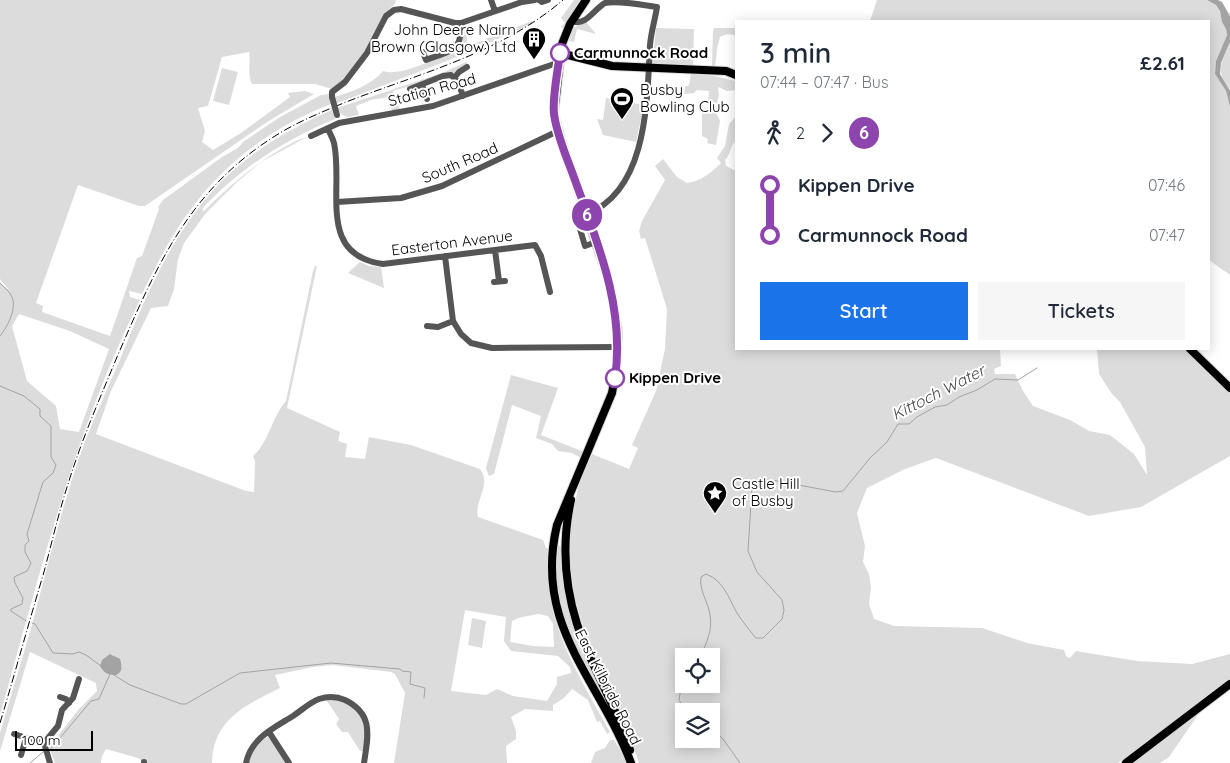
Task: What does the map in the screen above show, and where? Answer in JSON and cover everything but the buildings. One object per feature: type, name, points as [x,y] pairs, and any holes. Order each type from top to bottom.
[{"type":"main road","name":"East Kilbride Road","points":[[586,0],[564,36],[558,65],[554,107],[558,131],[587,214],[613,300],[618,347],[612,393],[557,526],[554,540],[554,591],[560,622],[571,647],[632,763]]},
{"type":"main road","points":[[560,53],[612,66],[726,71],[735,75]]},
{"type":"main road","points":[[1191,350],[1230,388]]},
{"type":"main road","name":"East Kilbride Road","points":[[576,478],[568,513],[565,541],[568,591],[577,624],[626,738],[632,763]]},
{"type":"main road","points":[[554,540],[565,541]]},
{"type":"main road","points":[[1126,763],[1230,684]]},
{"type":"street","points":[[491,0],[495,11]]},
{"type":"street","points":[[339,123],[332,95],[352,74],[373,42],[386,16],[394,10],[461,23],[522,2],[535,0]]},
{"type":"street","points":[[539,0],[545,2],[548,0]]},
{"type":"street","points":[[572,21],[584,20],[603,4],[612,1],[657,7],[650,43],[650,68],[642,136],[630,169],[612,199],[597,210],[587,214]]},
{"type":"street","points":[[423,52],[426,60],[444,53],[455,46],[459,39],[461,23]]},
{"type":"street","name":"Station Road","points":[[311,136],[339,123],[433,106],[554,64],[558,65]]},
{"type":"street","points":[[455,77],[467,67]]},
{"type":"street","points":[[410,89],[451,75],[455,77],[463,96]]},
{"type":"street","points":[[422,85],[427,99]]},
{"type":"street","name":"Easterton Avenue","points":[[328,129],[335,145],[339,233],[346,246],[362,259],[383,264],[536,245],[541,256],[550,292]]},
{"type":"street","name":"South Road","points":[[337,202],[401,198],[442,186],[558,131]]},
{"type":"street","points":[[590,224],[580,229],[585,246],[596,242]]},
{"type":"street","points":[[495,250],[499,281]]},
{"type":"street","points":[[445,256],[453,320],[464,338],[471,343],[486,347],[618,347]]},
{"type":"street","points":[[427,326],[438,327],[453,320]]},
{"type":"street","points":[[44,744],[58,726],[62,710],[73,698],[79,679]]},
{"type":"street","points":[[246,763],[250,750],[259,738],[317,700],[329,696],[340,697],[352,703],[365,718],[367,742],[364,763]]},
{"type":"street","points":[[60,697],[69,703]]},
{"type":"street","points":[[269,732],[289,763]]},
{"type":"street","points":[[14,734],[44,744]]},
{"type":"street","points":[[21,755],[26,738]]},
{"type":"street","points":[[44,744],[49,761]]},
{"type":"shaded area","points":[[0,0],[396,0],[395,4],[386,12],[369,47],[347,77],[332,89],[315,84],[252,84],[249,52],[222,57],[208,106],[198,108],[205,131],[202,142],[213,150],[241,133],[290,97],[288,93],[305,91],[314,94],[267,122],[145,206],[139,206],[78,185],[36,303],[43,306],[42,312],[110,336],[137,258],[142,256],[159,209],[158,207],[163,200],[280,117],[321,95],[329,94],[331,104],[311,112],[274,133],[239,158],[223,173],[208,188],[179,226],[142,294],[129,291],[130,297],[140,300],[117,350],[77,452],[44,557],[0,715],[0,283],[10,291],[0,279]],"holes":[[[19,314],[70,331],[109,349],[79,432],[60,429],[56,406],[27,381],[12,326]]]},
{"type":"shaded area","points":[[574,0],[582,0],[563,28],[561,27],[565,23],[561,18]]},
{"type":"shaded area","points":[[877,0],[1207,0],[1216,5],[1220,11],[1227,35],[1216,61],[1215,74],[1226,91],[1230,107],[1230,275],[1210,261],[1210,20],[870,20]]},
{"type":"shaded area","points":[[1207,0],[1222,2],[1230,16],[1230,42],[1221,63],[1220,74],[1230,91],[1230,107],[1226,91],[1215,74],[1216,61],[1227,35],[1226,29],[1222,22],[1220,11],[1216,5]]},
{"type":"shaded area","points":[[532,21],[533,23],[470,52],[335,104],[334,97],[361,87],[383,71],[399,72],[408,70],[451,53],[462,27],[465,26],[468,46]]},
{"type":"shaded area","points":[[586,22],[596,34],[577,29],[574,42],[569,41],[573,28]]},
{"type":"shaded area","points":[[656,28],[694,29],[693,67],[652,65]]},
{"type":"shaded area","points":[[735,28],[735,36],[728,34],[720,37],[715,67],[712,67],[713,29]]},
{"type":"shaded area","points":[[1230,42],[1230,91],[1222,77],[1221,67]]},
{"type":"shaded area","points":[[466,62],[467,64],[454,73],[393,91],[400,111],[392,112],[389,97],[371,100],[356,106],[359,115],[348,117],[342,115],[337,108],[442,73]]},
{"type":"shaded area","points":[[222,68],[238,72],[229,105],[213,101]]},
{"type":"shaded area","points":[[691,73],[735,81],[735,90],[727,91],[719,87],[718,89],[719,95],[715,110],[720,121],[716,145],[707,143],[708,139],[702,136],[702,112],[707,112],[709,91],[697,90],[694,93],[684,94],[685,87],[689,85]]},
{"type":"shaded area","name":"Busby Bowling Club","points":[[606,98],[644,105],[636,142],[603,135],[597,119],[603,120]]},
{"type":"shaded area","points":[[334,109],[335,119],[298,136],[263,157],[231,181],[202,209],[204,211],[232,185],[261,162],[237,182],[206,213],[184,243],[178,259],[174,289],[168,306],[151,308],[111,391],[96,434],[246,491],[254,492],[255,461],[253,456],[263,445],[281,407],[286,401],[313,271],[315,266],[317,266],[287,408],[340,432],[338,441],[347,444],[345,457],[365,459],[369,437],[411,445],[480,469],[483,475],[484,487],[478,505],[478,517],[543,540],[546,548],[548,548],[550,592],[559,631],[579,676],[610,732],[607,734],[600,721],[597,722],[588,700],[572,689],[564,698],[553,705],[553,711],[525,709],[511,717],[516,731],[516,739],[506,746],[507,763],[394,763],[405,693],[395,674],[333,665],[275,675],[280,688],[244,708],[225,724],[218,735],[212,763],[145,763],[138,758],[106,749],[101,763],[55,763],[49,747],[79,709],[97,691],[96,683],[30,652],[0,751],[0,733],[64,505],[87,438],[138,315],[171,249],[198,208],[228,175],[270,143]],"holes":[[[465,610],[506,617],[504,641],[511,651],[558,656],[570,667],[571,673],[557,677],[557,684],[547,701],[513,696],[497,689],[486,695],[451,691]],[[538,614],[548,616],[553,624],[554,647],[510,642],[512,621],[518,618]],[[112,654],[122,666],[118,674],[100,663]]]},
{"type":"shaded area","points":[[735,117],[735,142],[725,160],[726,166],[735,170],[735,350],[1000,350],[1001,366],[994,369],[995,374],[1015,374],[1033,406],[1070,420],[1089,431],[1110,435],[1134,454],[1147,475],[1145,447],[1120,402],[1112,394],[1099,374],[1097,350],[1186,350],[1214,379],[1230,392],[1230,456],[1141,507],[1089,516],[936,458],[905,469],[867,488],[857,513],[865,546],[863,562],[869,574],[871,588],[869,604],[874,619],[894,626],[982,628],[1027,643],[1064,650],[1066,656],[1070,658],[1076,651],[1137,661],[1192,664],[1230,654],[1230,679],[1118,763],[639,763],[626,725],[586,636],[575,599],[569,557],[570,529],[579,483],[592,454],[629,469],[638,448],[632,445],[656,391],[665,349],[667,309],[645,238],[641,239],[639,231],[642,221],[665,180],[655,166],[663,159],[677,177],[687,183],[710,173],[721,163],[717,158],[725,146],[729,124]]},
{"type":"shaded area","points":[[307,137],[261,162],[272,155]]},
{"type":"shaded area","points":[[360,262],[369,266],[381,267],[384,288],[348,273]]},
{"type":"shaded area","points":[[511,375],[558,388],[541,435],[584,452],[581,458],[572,453],[558,451],[552,444],[536,438],[541,416],[512,405],[494,474],[489,476],[486,468]]},
{"type":"shaded area","points":[[558,545],[562,547],[565,590],[570,613],[617,725],[564,626],[556,590],[555,570]]},
{"type":"shaded area","points":[[472,618],[486,621],[482,648],[468,645]]},
{"type":"shaded area","points":[[110,654],[120,659],[120,672],[116,675],[107,673],[100,666],[102,660]]},
{"type":"shaded area","points":[[328,699],[352,707],[361,716],[366,728],[363,751],[360,751],[348,732],[342,732],[336,724],[339,719],[327,701]]},
{"type":"shaded area","points":[[1200,712],[1169,757],[1160,763],[1133,763]]},
{"type":"shaded area","points":[[268,737],[288,763],[248,763],[255,747],[261,740]]},
{"type":"shaded area","points":[[610,740],[614,740],[626,763],[591,763],[595,752],[605,748]]},
{"type":"waterway","points":[[0,283],[13,300],[13,311],[9,322],[0,336]]},
{"type":"waterway","name":"Kittoch Water","points":[[704,648],[711,626],[709,610],[702,591],[701,582],[701,577],[706,574],[721,585],[737,613],[756,638],[763,638],[782,619],[784,610],[782,600],[757,572],[748,551],[752,488],[756,480],[761,478],[836,492],[843,491],[870,458],[887,442],[898,424],[909,424],[935,407],[947,405],[995,379],[1018,380],[1037,368]]},
{"type":"waterway","points":[[0,386],[24,396],[40,409],[40,416],[51,426],[51,457],[56,465],[53,473],[43,482],[27,534],[29,541],[25,545],[25,552],[31,563],[27,571],[14,577],[23,598],[22,604],[11,609],[11,611],[26,621]]},
{"type":"waterway","points":[[32,623],[35,624],[53,653],[73,654],[79,652],[101,666]]},
{"type":"waterway","points":[[114,675],[130,685],[181,704],[186,704],[240,673],[331,663],[400,669],[411,672],[410,684],[425,688],[424,698]]},
{"type":"waterway","points":[[49,751],[91,701],[99,699],[110,674]]},
{"type":"waterway","name":"Kittoch Water","points":[[680,693],[679,700],[681,703]]},
{"type":"waterway","name":"Kittoch Water","points":[[720,736],[740,763]]},
{"type":"waterway","points":[[30,763],[43,752]]},
{"type":"railway","points":[[0,723],[62,504],[85,434],[146,292],[178,233],[197,206],[219,181],[245,158],[283,131],[346,102],[487,48],[539,18],[563,0]]},
{"type":"bus line","name":"6","points":[[560,53],[554,114],[609,282],[618,331],[615,378]]},
{"type":"place","name":"Carmunnock Road","points":[[560,53]]},
{"type":"place","name":"John Deere Nairn Brown (Glasgow) Ltd","points":[[534,60]]},
{"type":"place","name":"Busby Bowling Club","points":[[622,120]]},
{"type":"place","name":"Kippen Drive","points":[[615,378]]},
{"type":"place","name":"Castle Hill of Busby","points":[[715,514]]}]
